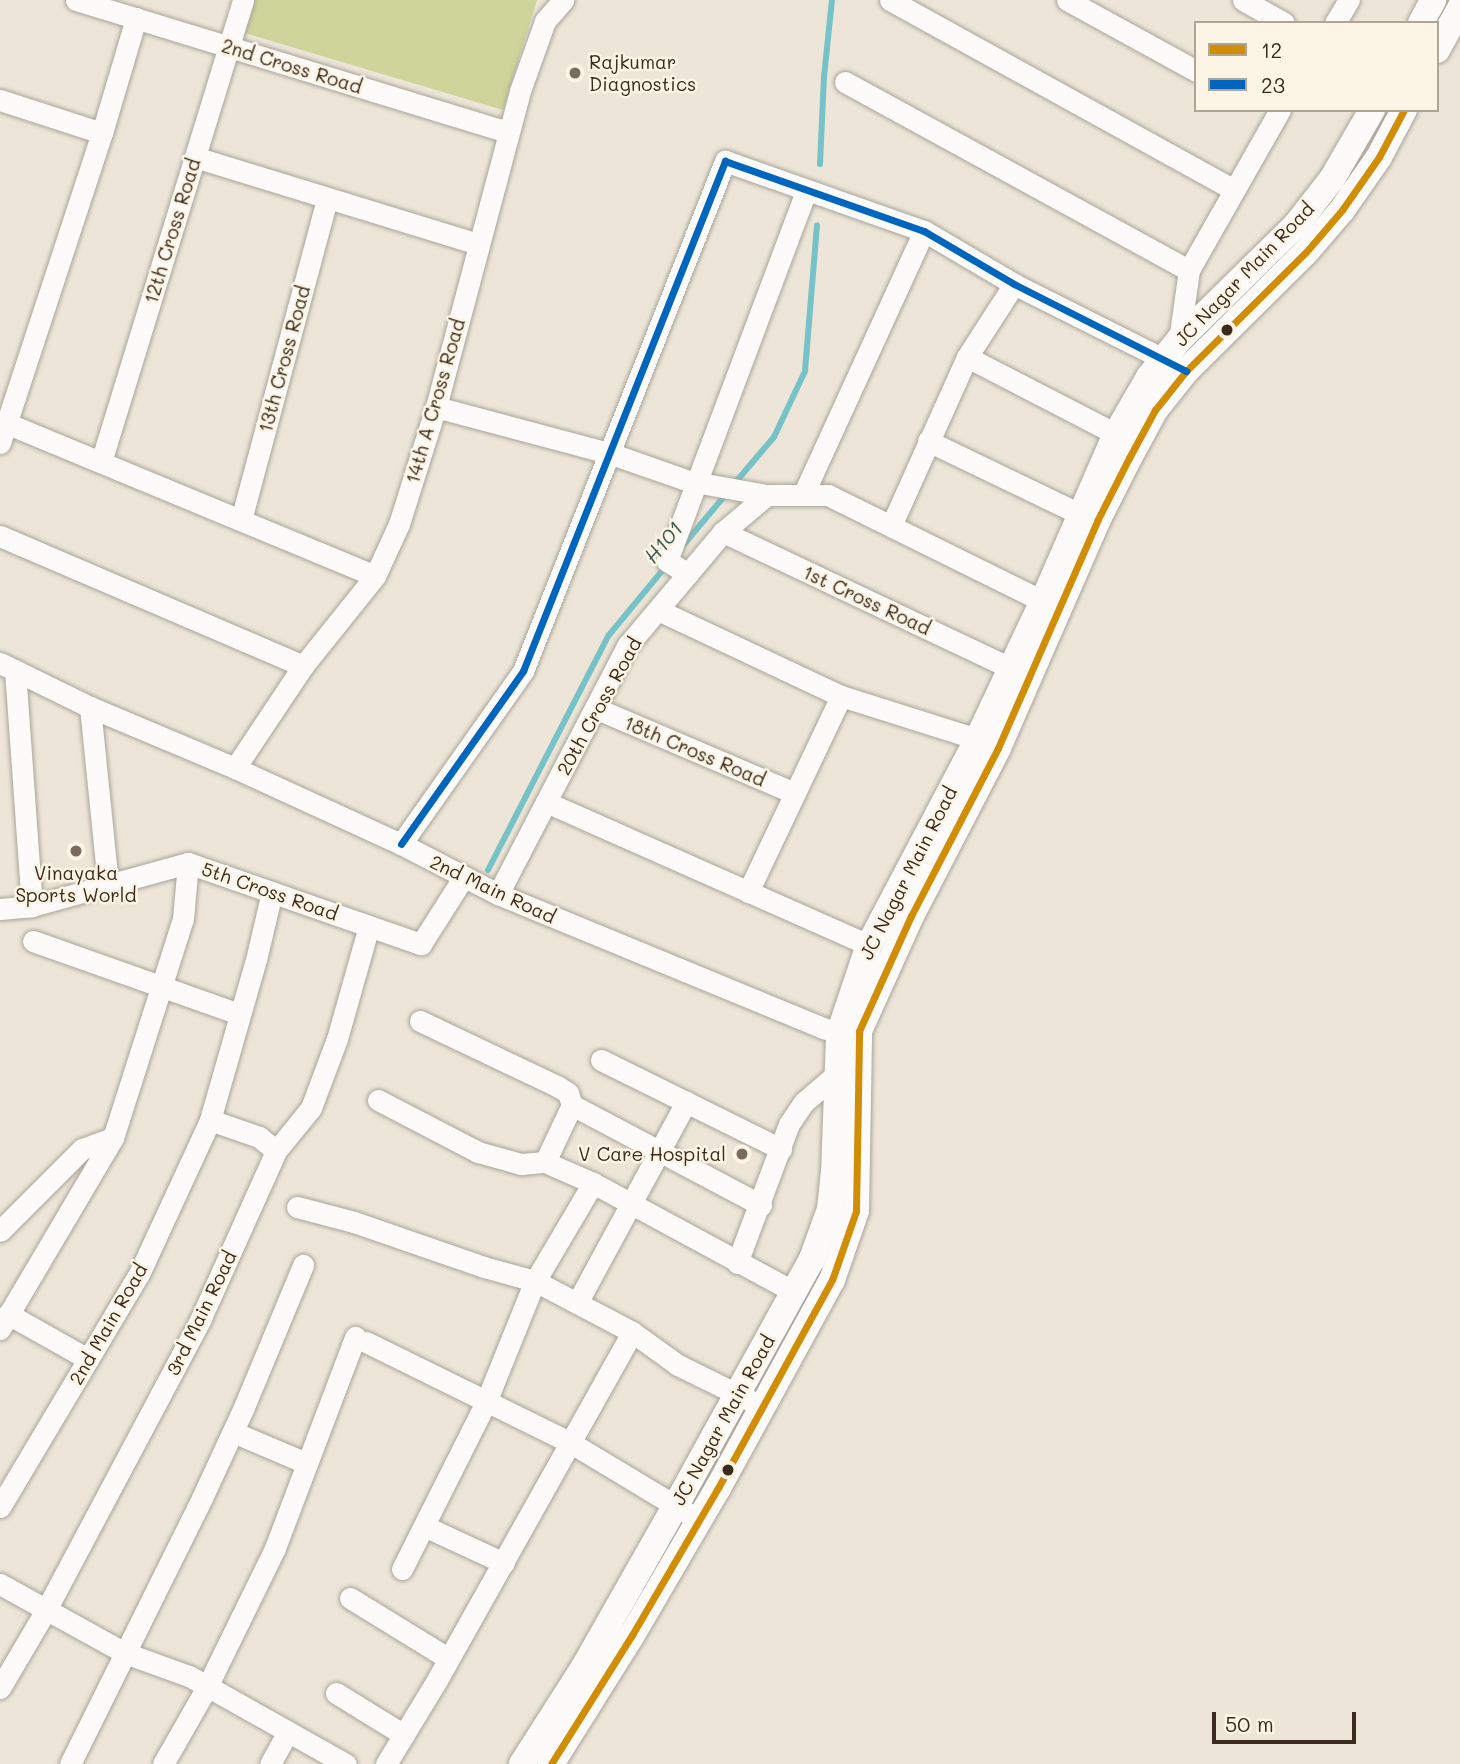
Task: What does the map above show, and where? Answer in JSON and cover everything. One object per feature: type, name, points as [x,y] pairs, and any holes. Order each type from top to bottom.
[{"type":"main road","points":[[1422,21],[1433,0]]},
{"type":"main road","points":[[1439,46],[1460,8]]},
{"type":"main road","name":"JC Nagar Main Road","points":[[849,1036],[859,1031],[1051,605],[1080,514],[1116,434],[1176,357],[1296,225],[1332,179],[1371,112]]},
{"type":"main road","name":"JC Nagar Main Road","points":[[522,1764],[584,1667],[676,1507],[812,1259],[830,1209],[848,1073],[849,1036],[869,945],[988,743],[1011,668],[1051,605],[1097,521],[1155,410],[1176,357],[1306,253],[1342,210],[1379,157],[1403,112]]},
{"type":"main road","name":"JC Nagar Main Road","points":[[551,1764],[632,1635],[699,1520],[832,1280],[849,1238],[856,1211],[858,1173],[848,1073]]},
{"type":"street","name":"2nd Cross Road","points":[[76,0],[508,132]]},
{"type":"street","name":"12th Cross Road","points":[[101,462],[243,0]]},
{"type":"street","name":"14th A Cross Road","points":[[235,768],[303,666],[375,576],[399,524],[436,407],[508,132],[545,21],[563,0]]},
{"type":"street","points":[[890,0],[1234,190]]},
{"type":"street","points":[[1067,0],[1194,70]]},
{"type":"street","points":[[1243,0],[1280,21]]},
{"type":"street","points":[[1336,21],[1349,0]]},
{"type":"street","points":[[136,18],[102,133],[3,433],[101,462],[375,576]]},
{"type":"street","points":[[845,82],[1189,270]]},
{"type":"street","points":[[0,100],[102,133]]},
{"type":"street","points":[[401,844],[523,671],[725,161],[924,230],[1014,284],[1176,357],[1189,270],[1275,112]]},
{"type":"street","points":[[195,157],[477,244]]},
{"type":"street","points":[[688,574],[667,561],[806,191]]},
{"type":"street","name":"13th Cross Road","points":[[241,520],[327,198]]},
{"type":"street","points":[[803,495],[924,230]]},
{"type":"street","points":[[891,526],[967,357],[1014,284]]},
{"type":"street","points":[[967,357],[1116,434]]},
{"type":"street","points":[[436,407],[609,453],[695,482],[767,495],[828,495],[1051,605]]},
{"type":"street","points":[[929,441],[1080,514]]},
{"type":"street","name":"20th Cross Road","points":[[498,894],[627,646],[723,533],[767,495]]},
{"type":"street","name":"1st Cross Road","points":[[723,533],[1011,668]]},
{"type":"street","points":[[0,536],[303,666]]},
{"type":"street","points":[[658,610],[841,696],[988,743]]},
{"type":"street","points":[[7,666],[32,906]]},
{"type":"street","name":"2nd Main Road","points":[[7,666],[90,707],[235,768],[401,844],[498,894],[849,1036]]},
{"type":"street","points":[[748,891],[841,696]]},
{"type":"street","points":[[90,707],[108,885]]},
{"type":"street","name":"18th Cross Road","points":[[595,708],[794,793]]},
{"type":"street","points":[[546,802],[869,945]]},
{"type":"street","points":[[88,1359],[4,1322],[113,1138],[183,919],[188,863]]},
{"type":"street","name":"5th Cross Road","points":[[0,909],[32,906],[188,863],[421,944],[463,878]]},
{"type":"street","name":"2nd Main Road","points":[[0,1507],[139,1274],[210,1120],[256,960],[272,892]]},
{"type":"street","name":"3rd Main Road","points":[[0,1688],[46,1609],[201,1318],[276,1151],[311,1108],[337,1039],[369,926]]},
{"type":"street","points":[[33,941],[239,1014]]},
{"type":"street","points":[[420,1021],[557,1086],[568,1093],[572,1105],[761,1205]]},
{"type":"street","points":[[601,1060],[781,1149]]},
{"type":"street","points":[[737,1263],[761,1205],[789,1124],[803,1103],[848,1073]]},
{"type":"street","points":[[377,1100],[478,1152],[521,1164],[545,1162],[593,1183],[795,1292]]},
{"type":"street","points":[[578,1303],[686,1102]]},
{"type":"street","points":[[545,1162],[572,1105]]},
{"type":"street","points":[[210,1120],[259,1137],[276,1151]]},
{"type":"street","points":[[0,1231],[82,1149],[113,1138]]},
{"type":"street","points":[[402,1569],[486,1402],[535,1281],[593,1183]]},
{"type":"street","points":[[297,1207],[354,1222],[484,1267],[535,1281],[632,1332],[678,1365],[761,1406]]},
{"type":"street","points":[[69,1764],[233,1432],[303,1265]]},
{"type":"street","points":[[386,1764],[504,1563],[538,1496],[572,1443],[632,1332]]},
{"type":"street","points":[[163,1764],[207,1687],[275,1548],[306,1463],[361,1339],[572,1443],[699,1520]]},
{"type":"street","points":[[233,1432],[306,1463]]},
{"type":"street","points":[[424,1526],[504,1563]]},
{"type":"street","points":[[0,1584],[125,1653],[189,1676],[346,1764]]},
{"type":"street","points":[[350,1598],[449,1659]]},
{"type":"street","points":[[336,1693],[404,1735]]},
{"type":"street","points":[[270,1764],[288,1732]]},
{"type":"green space","points":[[255,0],[537,0],[503,110],[245,33]]},
{"type":"waterway","name":"H101","points":[[820,164],[824,77],[832,0]]},
{"type":"waterway","name":"H101","points":[[734,484],[774,437],[805,371],[817,225]]},
{"type":"waterway","name":"H101","points":[[680,549],[727,493]]},
{"type":"waterway","name":"H101","points":[[488,870],[609,635],[667,565]]},
{"type":"transit line","name":"12","points":[[551,1764],[632,1635],[718,1488],[832,1280],[856,1211],[859,1031],[911,916],[998,748],[1097,521],[1129,458],[1155,410],[1186,371],[1306,252],[1342,210],[1379,157],[1403,112]]},
{"type":"transit line","name":"23","points":[[401,844],[523,671],[725,161],[924,231],[1014,284],[1186,371]]},
{"type":"place","name":"Rajkumar Diagnostics","points":[[575,73]]},
{"type":"place","name":"Vinayaka Sports World","points":[[76,851]]},
{"type":"place","name":"V Care Hospital","points":[[742,1154]]}]
